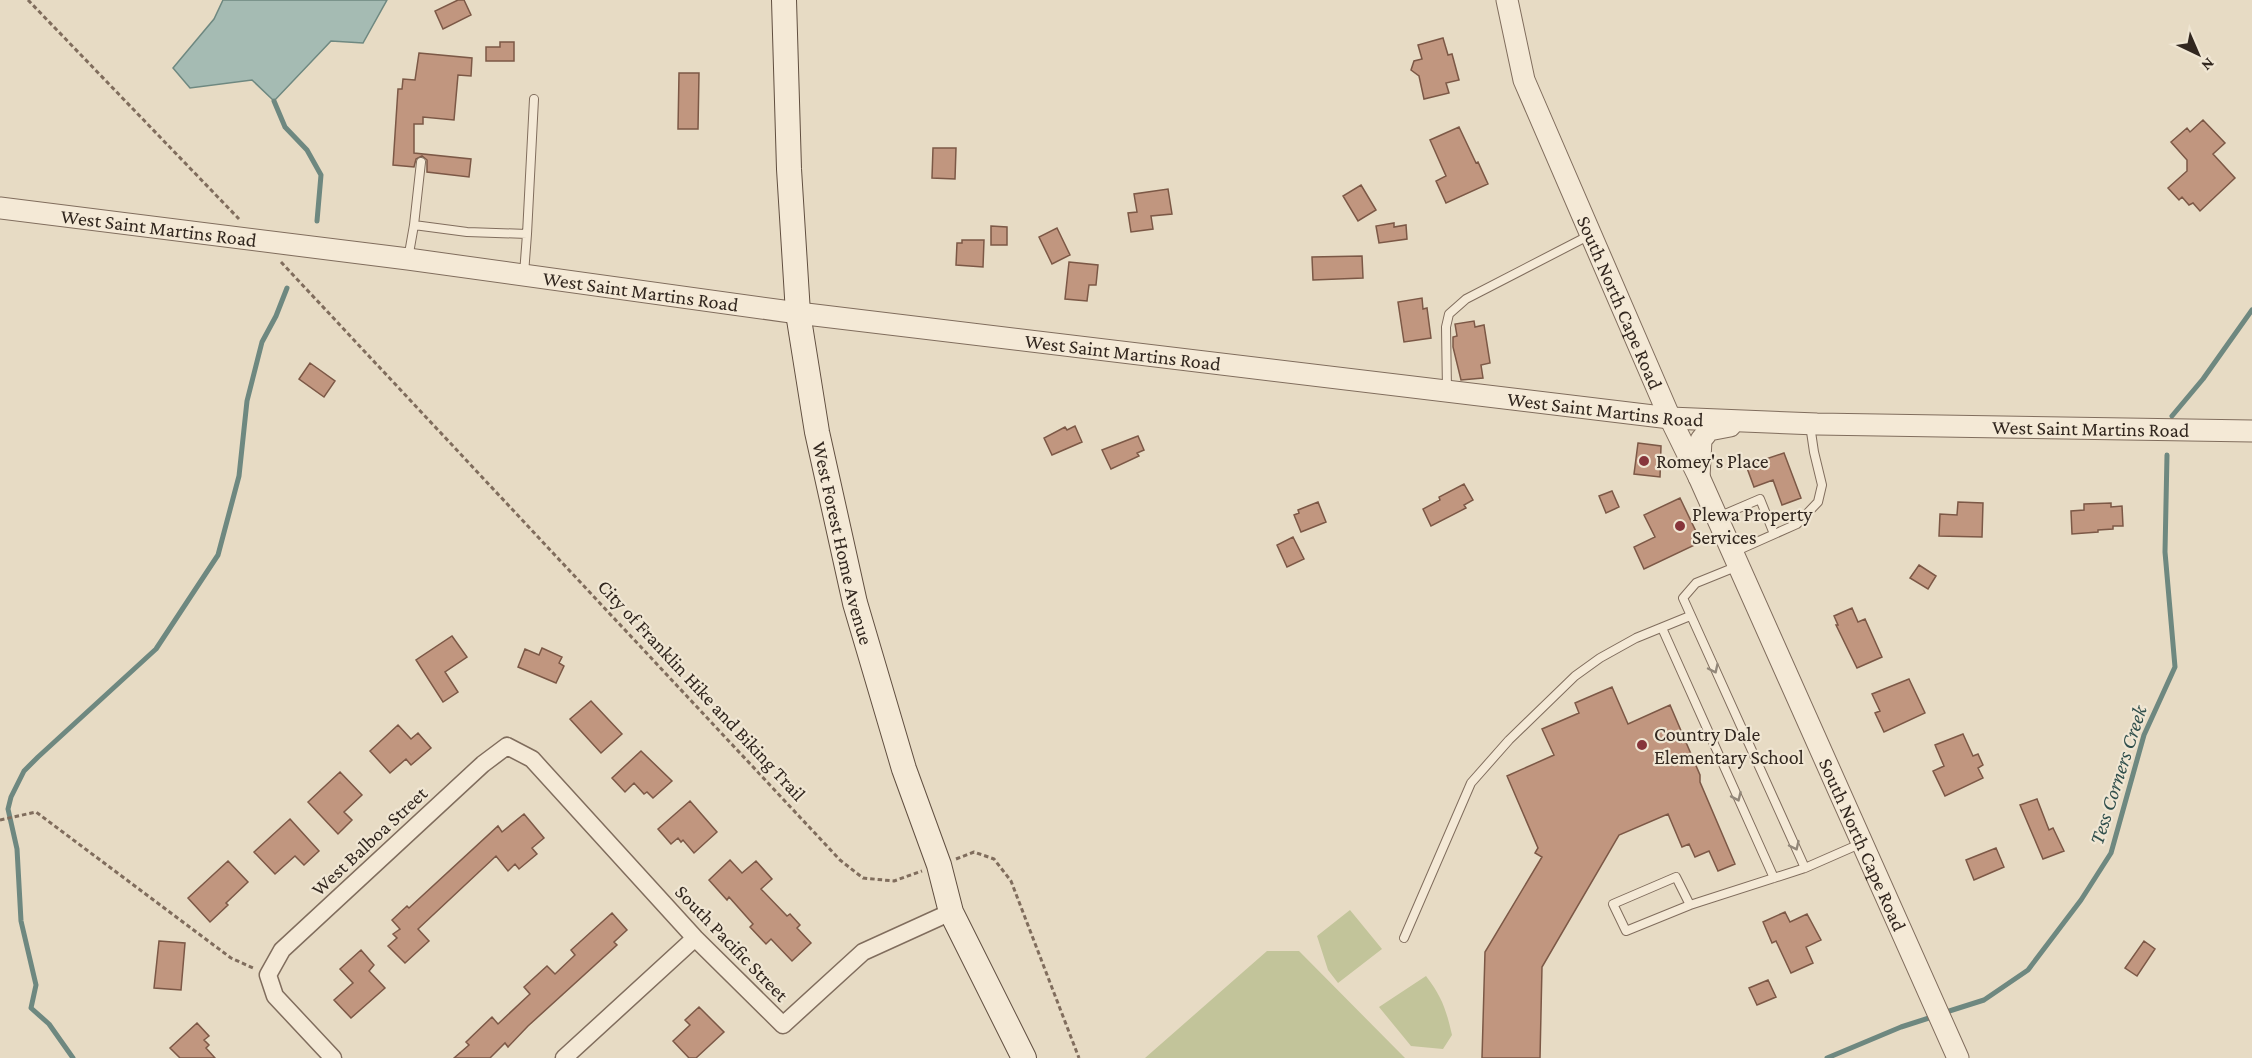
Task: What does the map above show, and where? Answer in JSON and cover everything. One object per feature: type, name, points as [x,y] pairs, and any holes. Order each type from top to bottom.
[{"type":"main road","name":"West Forest Home Avenue","points":[[783,0],[789,170],[798,313],[817,432],[855,603],[904,769],[939,865],[951,912],[1024,1058]]},
{"type":"street","name":"South North Cape Road","points":[[1508,0],[1524,80],[1670,418],[1699,477],[1958,1058]]},
{"type":"street","name":"West Saint Martins Road","points":[[0,208],[408,259],[798,313],[1670,418],[1810,424],[2252,431]]},
{"type":"street","points":[[1699,477],[1701,440],[1709,430],[1756,422]]},
{"type":"street","name":"South Pacific Street","points":[[507,746],[532,759],[695,938],[783,1025],[863,952],[951,912]]},
{"type":"street","name":"West Balboa Street","points":[[268,975],[282,950],[483,764],[507,746]]},
{"type":"street","points":[[564,1058],[695,938]]},
{"type":"street","points":[[268,975],[275,996],[333,1058]]},
{"type":"lane","points":[[524,275],[534,99]]},
{"type":"lane","points":[[408,259],[421,162]]},
{"type":"lane","points":[[414,225],[467,232],[527,234]]},
{"type":"lane","points":[[1447,391],[1446,327],[1449,314],[1466,299],[1590,235]]},
{"type":"lane","points":[[1805,867],[1683,598],[1696,583],[1736,560],[1774,534],[1797,524],[1818,502],[1822,485],[1810,424]]},
{"type":"lane","points":[[1717,518],[1760,499],[1774,534]]},
{"type":"lane","points":[[1404,938],[1471,783],[1509,740],[1575,676],[1600,658],[1636,638],[1690,616]]},
{"type":"lane","points":[[1662,628],[1774,878]]},
{"type":"lane","points":[[1690,905],[1676,877],[1613,904],[1626,931],[1690,905],[1805,867],[1862,843]]},
{"type":"path","points":[[28,0],[243,224]]},
{"type":"path","name":"City of Franklin Hike and Biking Trail","points":[[279,261],[840,860],[863,878],[894,881],[974,852],[994,859],[1011,881],[1079,1058]]},
{"type":"path","points":[[0,820],[36,812],[231,958],[268,975]]},
{"type":"green space","points":[[1350,910],[1382,949],[1338,983],[1328,970],[1317,936]]},
{"type":"green space","points":[[1267,951],[1299,951],[1405,1058],[1145,1058]]},
{"type":"green space","points":[[1426,976],[1443,1004],[1452,1035],[1443,1049],[1411,1046],[1379,1007]]},
{"type":"water","points":[[223,0],[387,0],[363,43],[331,41],[274,101],[252,80],[190,88],[173,68],[214,19]]},
{"type":"building","points":[[458,0],[464,0],[471,15],[443,29],[435,11]]},
{"type":"building","points":[[1443,38],[1448,55],[1452,54],[1459,80],[1446,83],[1449,93],[1424,99],[1419,76],[1411,70],[1414,61],[1422,59],[1418,45]]},
{"type":"building","points":[[500,42],[514,42],[514,61],[486,61],[486,47],[500,47]]},
{"type":"building","points":[[419,53],[472,58],[471,76],[458,75],[454,120],[423,117],[423,124],[414,124],[414,153],[471,159],[469,177],[427,172],[427,160],[422,156],[416,159],[414,167],[393,165],[398,89],[402,89],[403,79],[415,80]]},
{"type":"building","points":[[679,73],[699,73],[698,129],[678,129]]},
{"type":"building","points":[[2203,120],[2225,143],[2213,154],[2235,178],[2200,211],[2193,203],[2189,205],[2182,197],[2179,200],[2168,188],[2187,171],[2187,160],[2171,142],[2187,128],[2190,132]]},
{"type":"building","points":[[1459,127],[1488,184],[1446,203],[1436,181],[1446,176],[1430,140]]},
{"type":"building","points":[[933,148],[956,148],[955,179],[932,178]]},
{"type":"building","points":[[1361,185],[1376,210],[1358,221],[1343,196]]},
{"type":"building","points":[[1168,189],[1172,214],[1151,216],[1153,229],[1131,232],[1128,213],[1137,212],[1134,194]]},
{"type":"building","points":[[1394,223],[1394,227],[1406,225],[1407,239],[1379,243],[1376,226]]},
{"type":"building","points":[[991,226],[1007,227],[1007,245],[991,245]]},
{"type":"building","points":[[1057,228],[1070,255],[1052,264],[1039,237]]},
{"type":"building","points":[[962,240],[984,240],[983,267],[956,265],[957,243],[962,243]]},
{"type":"building","points":[[1362,256],[1363,278],[1313,280],[1312,257]]},
{"type":"building","points":[[1069,262],[1098,265],[1096,285],[1089,285],[1087,301],[1065,299]]},
{"type":"building","points":[[1422,298],[1423,309],[1427,308],[1431,338],[1404,342],[1398,302]]},
{"type":"building","points":[[1474,321],[1475,327],[1484,325],[1490,363],[1481,365],[1483,378],[1461,380],[1453,347],[1453,337],[1457,336],[1455,324]]},
{"type":"building","points":[[310,363],[335,381],[324,397],[299,379]]},
{"type":"building","points":[[1075,426],[1082,442],[1052,455],[1044,438],[1065,427],[1067,430]]},
{"type":"building","points":[[1138,436],[1144,450],[1137,453],[1139,456],[1111,469],[1102,450]]},
{"type":"building","points":[[1638,443],[1661,446],[1660,477],[1634,474]]},
{"type":"building","points":[[1784,453],[1801,498],[1782,505],[1773,480],[1754,487],[1747,468],[1752,467],[1751,464]]},
{"type":"building","points":[[1464,484],[1473,500],[1464,505],[1466,508],[1431,526],[1423,509],[1440,500],[1439,497]]},
{"type":"building","points":[[1612,491],[1619,507],[1606,513],[1599,496]]},
{"type":"building","points":[[1680,498],[1701,542],[1644,569],[1634,547],[1655,537],[1644,515]]},
{"type":"building","points":[[1318,502],[1326,522],[1301,532],[1294,515],[1299,513],[1298,510]]},
{"type":"building","points":[[1958,502],[1983,503],[1982,537],[1939,536],[1940,514],[1957,515]]},
{"type":"building","points":[[2111,503],[2111,507],[2122,506],[2123,526],[2113,526],[2113,529],[2098,530],[2098,532],[2072,534],[2071,511],[2084,510],[2084,504]]},
{"type":"building","points":[[1293,537],[1304,559],[1287,567],[1277,545]]},
{"type":"building","points":[[1919,565],[1936,576],[1928,589],[1910,578]]},
{"type":"building","points":[[1852,608],[1858,622],[1865,619],[1882,657],[1857,668],[1836,625],[1838,625],[1834,616]]},
{"type":"building","points":[[452,636],[467,657],[445,672],[458,692],[443,702],[416,660]]},
{"type":"building","points":[[542,648],[562,657],[559,663],[564,666],[556,683],[518,667],[525,649],[539,655]]},
{"type":"building","points":[[1909,679],[1925,713],[1884,732],[1875,713],[1880,711],[1872,694]]},
{"type":"building","points":[[1612,687],[1628,724],[1670,705],[1735,864],[1718,871],[1709,851],[1695,857],[1689,844],[1682,847],[1668,814],[1619,835],[1542,967],[1540,1058],[1482,1058],[1485,952],[1542,857],[1535,853],[1538,848],[1507,776],[1554,755],[1542,729],[1579,713],[1575,703]]},
{"type":"building","points":[[591,701],[622,734],[601,753],[570,719]]},
{"type":"building","points":[[398,725],[411,739],[418,733],[431,748],[411,765],[406,759],[390,773],[370,751]]},
{"type":"building","points":[[1963,734],[1973,756],[1978,754],[1983,765],[1978,768],[1983,778],[1945,796],[1933,771],[1944,766],[1935,745]]},
{"type":"building","points":[[641,751],[672,781],[653,798],[647,792],[644,794],[634,783],[625,792],[612,778]]},
{"type":"building","points":[[340,772],[362,795],[344,812],[352,820],[338,834],[308,802]]},
{"type":"building","points":[[2037,799],[2049,830],[2053,828],[2064,851],[2043,859],[2020,805]]},
{"type":"building","points":[[690,801],[717,832],[694,853],[683,840],[681,842],[678,838],[671,844],[658,829]]},
{"type":"building","points":[[524,814],[544,838],[532,848],[537,854],[519,869],[515,864],[508,871],[496,856],[418,929],[429,941],[405,963],[388,946],[397,938],[393,934],[400,929],[392,920],[407,906],[409,908],[498,826],[502,832]]},
{"type":"building","points":[[290,819],[319,851],[304,865],[295,856],[275,874],[254,852]]},
{"type":"building","points":[[1996,848],[2004,867],[1974,880],[1966,860]]},
{"type":"building","points":[[730,860],[742,873],[756,861],[772,879],[761,889],[787,916],[790,914],[800,925],[797,928],[811,943],[792,961],[771,939],[766,944],[750,927],[753,924],[729,897],[727,900],[709,880]]},
{"type":"building","points":[[228,861],[248,882],[210,922],[188,898]]},
{"type":"building","points":[[1785,912],[1790,922],[1807,914],[1821,940],[1806,947],[1813,963],[1791,973],[1776,941],[1772,943],[1763,922]]},
{"type":"building","points":[[612,913],[627,930],[614,942],[617,945],[508,1047],[505,1043],[490,1058],[454,1058],[469,1045],[466,1042],[492,1017],[498,1024],[530,994],[524,987],[547,966],[555,974],[575,955],[571,950]]},
{"type":"building","points":[[159,941],[185,943],[181,990],[154,988]]},
{"type":"building","points":[[2144,941],[2155,949],[2137,976],[2125,968]]},
{"type":"building","points":[[361,950],[374,965],[369,971],[385,988],[351,1018],[334,1000],[353,983],[340,969]]},
{"type":"building","points":[[1768,980],[1776,997],[1757,1005],[1749,988]]},
{"type":"building","points":[[699,1007],[724,1032],[696,1058],[689,1058],[673,1041],[690,1025],[685,1020]]},
{"type":"building","points":[[197,1023],[209,1036],[204,1040],[209,1045],[206,1048],[215,1058],[180,1058],[170,1048]]},
{"type":"waterway","points":[[274,101],[285,127],[307,150],[321,175],[317,221]]},
{"type":"waterway","points":[[73,1058],[49,1024],[31,1008],[36,985],[21,921],[17,849],[8,809],[11,797],[24,771],[156,649],[218,555],[239,476],[247,401],[262,342],[287,288]]},
{"type":"waterway","name":"Tess Corners Creek","points":[[2172,416],[2203,379],[2252,310]]},
{"type":"waterway","name":"Tess Corners Creek","points":[[1943,1013],[1984,1000],[2028,970],[2081,900],[2111,853],[2144,735],[2175,667],[2165,552],[2167,455]]},
{"type":"waterway","name":"Tess Corners Creek","points":[[1827,1058],[1901,1027],[1935,1016]]},
{"type":"place","name":"Romey's Place","points":[[1644,461]]},
{"type":"place","name":"Plewa Property Services","points":[[1680,526]]},
{"type":"place","name":"Country Dale Elementary School","points":[[1642,745]]}]
